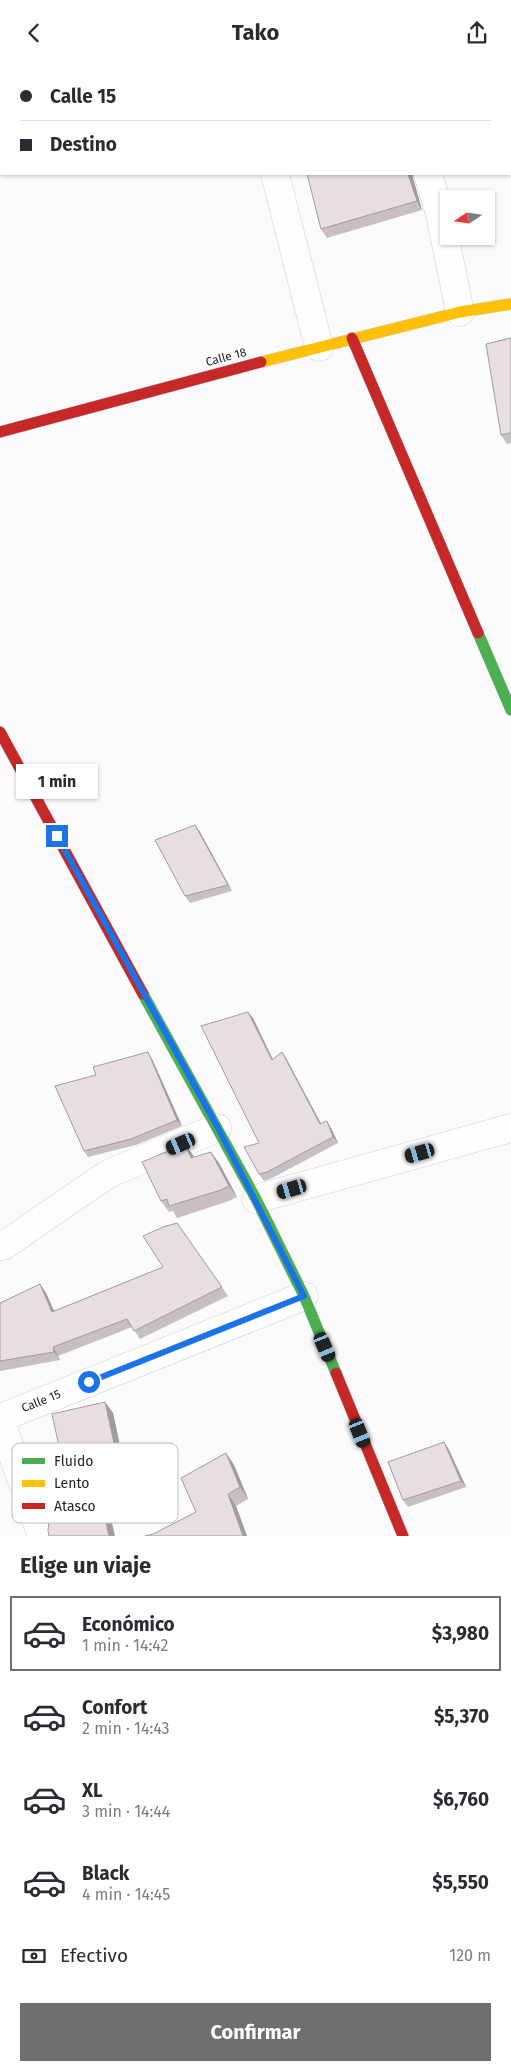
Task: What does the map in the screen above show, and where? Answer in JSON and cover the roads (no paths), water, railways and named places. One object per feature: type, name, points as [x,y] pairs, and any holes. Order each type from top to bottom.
[{"type":"street","points":[[275,175],[319,347]]},
{"type":"street","points":[[428,175],[440,214],[460,312]]},
{"type":"street","name":"Calle 18","points":[[0,432],[352,338],[460,312],[511,304]]},
{"type":"street","points":[[352,338],[511,709]]},
{"type":"street","points":[[0,732],[256,1199],[304,1296],[403,1536]]},
{"type":"street","points":[[3,1247],[108,1174],[218,1128]]},
{"type":"street","points":[[256,1199],[511,1128]]},
{"type":"street","name":"Calle 15","points":[[0,1419],[304,1296]]},
{"type":"street","points":[[0,1419],[12,1452]]},
{"type":"street","points":[[37,1523],[42,1536]]}]
